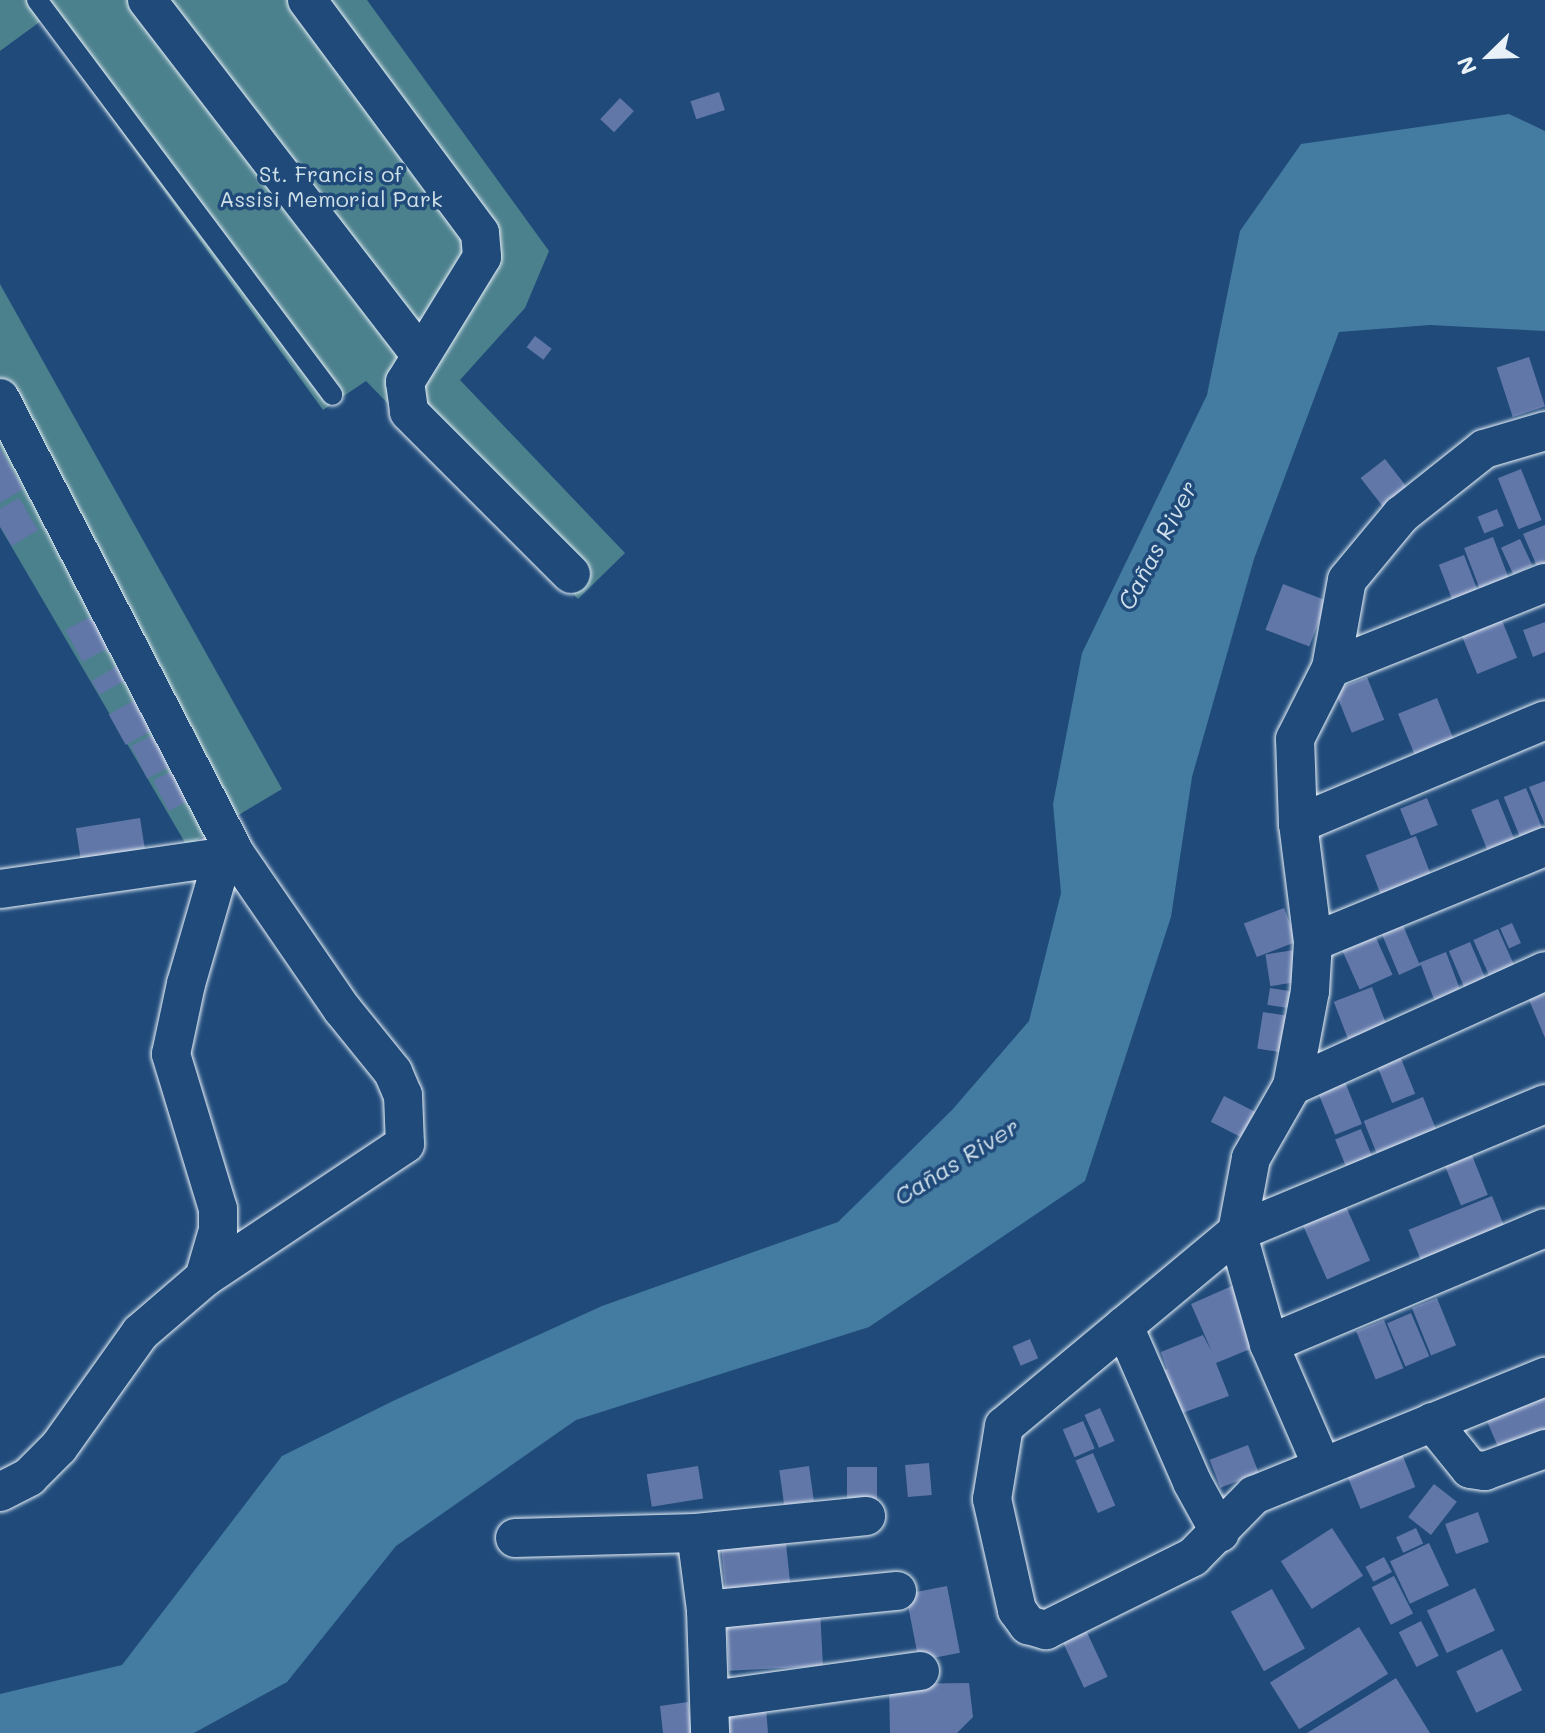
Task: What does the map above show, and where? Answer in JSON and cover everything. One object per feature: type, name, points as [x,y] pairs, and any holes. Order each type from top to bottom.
[{"type":"street","points":[[147,0],[421,356]]},
{"type":"street","points":[[307,0],[480,233],[482,257],[405,382],[409,412],[571,574]]},
{"type":"street","points":[[0,398],[229,856],[342,1009],[393,1072],[403,1095],[407,1129],[405,1144],[204,1278],[140,1333],[59,1447],[29,1477],[0,1492]]},
{"type":"street","points":[[1322,1466],[1269,1344],[1237,1232],[1251,1158],[1292,1086],[1310,991],[1313,942],[1298,824],[1295,739],[1331,668],[1347,580],[1401,515],[1484,449],[1545,431]]},
{"type":"street","points":[[1331,668],[1545,583]]},
{"type":"street","points":[[1298,824],[1545,720]]},
{"type":"street","points":[[1313,942],[1545,847]]},
{"type":"street","points":[[0,889],[229,856]]},
{"type":"street","points":[[204,1278],[218,1230],[218,1209],[171,1054],[186,984],[229,856]]},
{"type":"street","points":[[1292,1086],[1545,971]]},
{"type":"street","points":[[1545,1104],[1237,1232],[1004,1426],[992,1499],[1017,1610],[1028,1625],[1046,1630],[1193,1557],[1220,1533],[1254,1495],[1545,1377]]},
{"type":"street","points":[[1269,1344],[1545,1228]]},
{"type":"street","points":[[1124,1326],[1192,1482],[1220,1533]]},
{"type":"street","points":[[1432,1422],[1470,1469],[1485,1471],[1545,1449]]},
{"type":"street","points":[[515,1538],[696,1533],[866,1516]]},
{"type":"street","points":[[696,1533],[706,1610],[710,1716],[920,1671]]},
{"type":"street","points":[[706,1610],[897,1591]]},
{"type":"lane","points":[[37,0],[332,395]]},
{"type":"green space","name":"St. Francis of Assisi Memorial Park","points":[[0,0],[367,0],[549,251],[525,308],[460,380],[625,553],[578,599],[366,381],[323,410],[41,21],[0,51]]},
{"type":"green space","points":[[0,284],[282,789],[187,846],[0,527]]},
{"type":"water","name":"Cañas River","points":[[1509,114],[1545,131],[1545,331],[1430,325],[1339,332],[1254,559],[1192,777],[1171,917],[1085,1181],[869,1327],[576,1420],[396,1546],[287,1682],[194,1733],[0,1733],[0,1694],[122,1665],[282,1456],[395,1400],[602,1306],[838,1222],[952,1110],[1029,1021],[1061,893],[1053,804],[1082,653],[1207,395],[1240,231],[1301,144]]},
{"type":"building","points":[[719,92],[725,110],[696,119],[690,101]]},
{"type":"building","points":[[620,98],[634,111],[614,132],[600,119]]},
{"type":"building","points":[[535,336],[552,349],[543,360],[527,347]]},
{"type":"building","points":[[1529,357],[1545,406],[1513,417],[1497,368]]},
{"type":"building","points":[[0,448],[23,489],[0,503]]},
{"type":"building","points":[[1385,459],[1411,493],[1387,512],[1361,478]]},
{"type":"building","points":[[1521,469],[1542,520],[1518,529],[1498,478]]},
{"type":"building","points":[[19,498],[38,530],[12,546],[0,526],[0,509]]},
{"type":"building","points":[[1497,509],[1504,526],[1484,534],[1478,517]]},
{"type":"building","points":[[1545,525],[1545,568],[1539,571],[1523,534]]},
{"type":"building","points":[[1493,537],[1512,586],[1483,598],[1464,548]]},
{"type":"building","points":[[1520,539],[1532,565],[1513,574],[1501,548]]},
{"type":"building","points":[[1464,555],[1482,602],[1457,611],[1439,565]]},
{"type":"building","points":[[1283,584],[1327,601],[1309,647],[1265,630]]},
{"type":"building","points":[[92,616],[109,648],[82,662],[66,630]]},
{"type":"building","points":[[1501,618],[1517,658],[1477,674],[1461,634]]},
{"type":"building","points":[[1545,622],[1545,652],[1533,657],[1523,630]]},
{"type":"building","points":[[121,664],[129,678],[100,695],[92,681]]},
{"type":"building","points":[[1367,677],[1384,720],[1352,733],[1335,690]]},
{"type":"building","points":[[142,696],[159,727],[126,745],[109,714]]},
{"type":"building","points":[[1437,698],[1456,746],[1418,762],[1398,714]]},
{"type":"building","points":[[163,730],[179,762],[147,778],[131,746]]},
{"type":"building","points":[[180,767],[195,797],[169,811],[153,781]]},
{"type":"building","points":[[1545,781],[1545,825],[1529,787]]},
{"type":"building","points":[[1526,788],[1545,834],[1522,843],[1504,797]]},
{"type":"building","points":[[1427,798],[1438,825],[1411,836],[1400,809]]},
{"type":"building","points":[[1498,799],[1517,845],[1490,856],[1471,810]]},
{"type":"building","points":[[140,818],[145,849],[81,859],[76,828]]},
{"type":"building","points":[[1416,836],[1435,885],[1385,905],[1366,855]]},
{"type":"building","points":[[1284,908],[1297,942],[1257,957],[1244,923]]},
{"type":"building","points":[[1402,923],[1419,963],[1446,952],[1464,1000],[1438,1010],[1421,965],[1399,975],[1381,932]]},
{"type":"building","points":[[1512,923],[1521,943],[1509,948],[1500,928]]},
{"type":"building","points":[[1498,929],[1520,979],[1496,990],[1473,940]]},
{"type":"building","points":[[1373,931],[1393,975],[1360,989],[1340,946]]},
{"type":"building","points":[[1470,942],[1489,987],[1468,996],[1449,951]]},
{"type":"building","points":[[1294,950],[1299,982],[1270,986],[1265,955]]},
{"type":"building","points":[[1372,987],[1390,1033],[1351,1047],[1334,1002]]},
{"type":"building","points":[[1545,987],[1545,1038],[1527,995]]},
{"type":"building","points":[[1270,988],[1296,992],[1293,1009],[1267,1005]]},
{"type":"building","points":[[1263,1012],[1294,1017],[1288,1053],[1257,1049]]},
{"type":"building","points":[[1398,1051],[1415,1094],[1392,1103],[1375,1060]]},
{"type":"building","points":[[1341,1072],[1362,1124],[1335,1135],[1314,1083]]},
{"type":"building","points":[[1224,1096],[1261,1115],[1248,1141],[1211,1122]]},
{"type":"building","points":[[1423,1097],[1440,1139],[1381,1163],[1364,1121]]},
{"type":"building","points":[[1361,1129],[1376,1166],[1350,1177],[1335,1139]]},
{"type":"building","points":[[1471,1153],[1488,1195],[1461,1206],[1444,1164]]},
{"type":"building","points":[[1492,1196],[1509,1239],[1426,1272],[1409,1230]]},
{"type":"building","points":[[1344,1202],[1370,1260],[1327,1280],[1301,1221]]},
{"type":"building","points":[[1234,1285],[1260,1345],[1216,1363],[1229,1396],[1166,1419],[1150,1376],[1167,1369],[1161,1352],[1203,1335],[1212,1352],[1191,1304]]},
{"type":"building","points":[[1437,1298],[1456,1345],[1431,1355],[1412,1308]]},
{"type":"building","points":[[1411,1313],[1429,1356],[1405,1366],[1387,1323]]},
{"type":"building","points":[[1384,1320],[1403,1368],[1376,1379],[1356,1331]]},
{"type":"building","points":[[1030,1339],[1038,1358],[1021,1366],[1013,1346]]},
{"type":"building","points":[[1545,1394],[1545,1446],[1505,1463],[1486,1419]]},
{"type":"building","points":[[1100,1408],[1115,1441],[1099,1448],[1084,1415]]},
{"type":"building","points":[[1083,1421],[1095,1449],[1074,1457],[1063,1430]]},
{"type":"building","points":[[1248,1445],[1259,1473],[1220,1488],[1210,1460]]},
{"type":"building","points":[[1400,1449],[1415,1487],[1361,1509],[1345,1471]]},
{"type":"building","points":[[1093,1453],[1115,1505],[1098,1513],[1076,1460]]},
{"type":"building","points":[[929,1463],[932,1495],[908,1497],[905,1465]]},
{"type":"building","points":[[698,1466],[703,1499],[652,1507],[647,1474]]},
{"type":"building","points":[[809,1466],[814,1501],[784,1505],[779,1470]]},
{"type":"building","points":[[847,1467],[877,1467],[877,1502],[847,1502]]},
{"type":"building","points":[[1434,1484],[1457,1502],[1431,1535],[1408,1517]]},
{"type":"building","points":[[1478,1512],[1489,1542],[1456,1554],[1445,1524]]},
{"type":"building","points":[[1332,1528],[1363,1576],[1312,1609],[1281,1561]]},
{"type":"building","points":[[1416,1528],[1423,1543],[1403,1553],[1396,1537]]},
{"type":"building","points":[[785,1534],[790,1585],[726,1592],[720,1541]]},
{"type":"building","points":[[1429,1543],[1449,1586],[1410,1604],[1390,1561]]},
{"type":"building","points":[[1384,1557],[1392,1572],[1373,1582],[1365,1567]]},
{"type":"building","points":[[1394,1576],[1413,1613],[1391,1625],[1372,1587]]},
{"type":"building","points":[[947,1586],[960,1653],[919,1661],[906,1594]]},
{"type":"building","points":[[1475,1588],[1495,1631],[1447,1653],[1427,1610]]},
{"type":"building","points":[[1272,1589],[1305,1648],[1264,1671],[1231,1612]]},
{"type":"building","points":[[820,1609],[823,1666],[729,1671],[726,1614]]},
{"type":"building","points":[[1421,1621],[1439,1656],[1416,1667],[1399,1632]]},
{"type":"building","points":[[1084,1626],[1108,1677],[1084,1688],[1060,1637]]},
{"type":"building","points":[[1359,1627],[1388,1674],[1299,1729],[1270,1683]]},
{"type":"building","points":[[1502,1649],[1522,1690],[1476,1713],[1456,1671]]},
{"type":"building","points":[[1396,1678],[1430,1733],[1307,1733]]},
{"type":"building","points":[[969,1683],[973,1717],[957,1733],[890,1733],[889,1684]]},
{"type":"building","points":[[765,1698],[768,1733],[730,1733],[727,1701]]},
{"type":"building","points":[[688,1702],[692,1733],[663,1733],[660,1706]]}]
